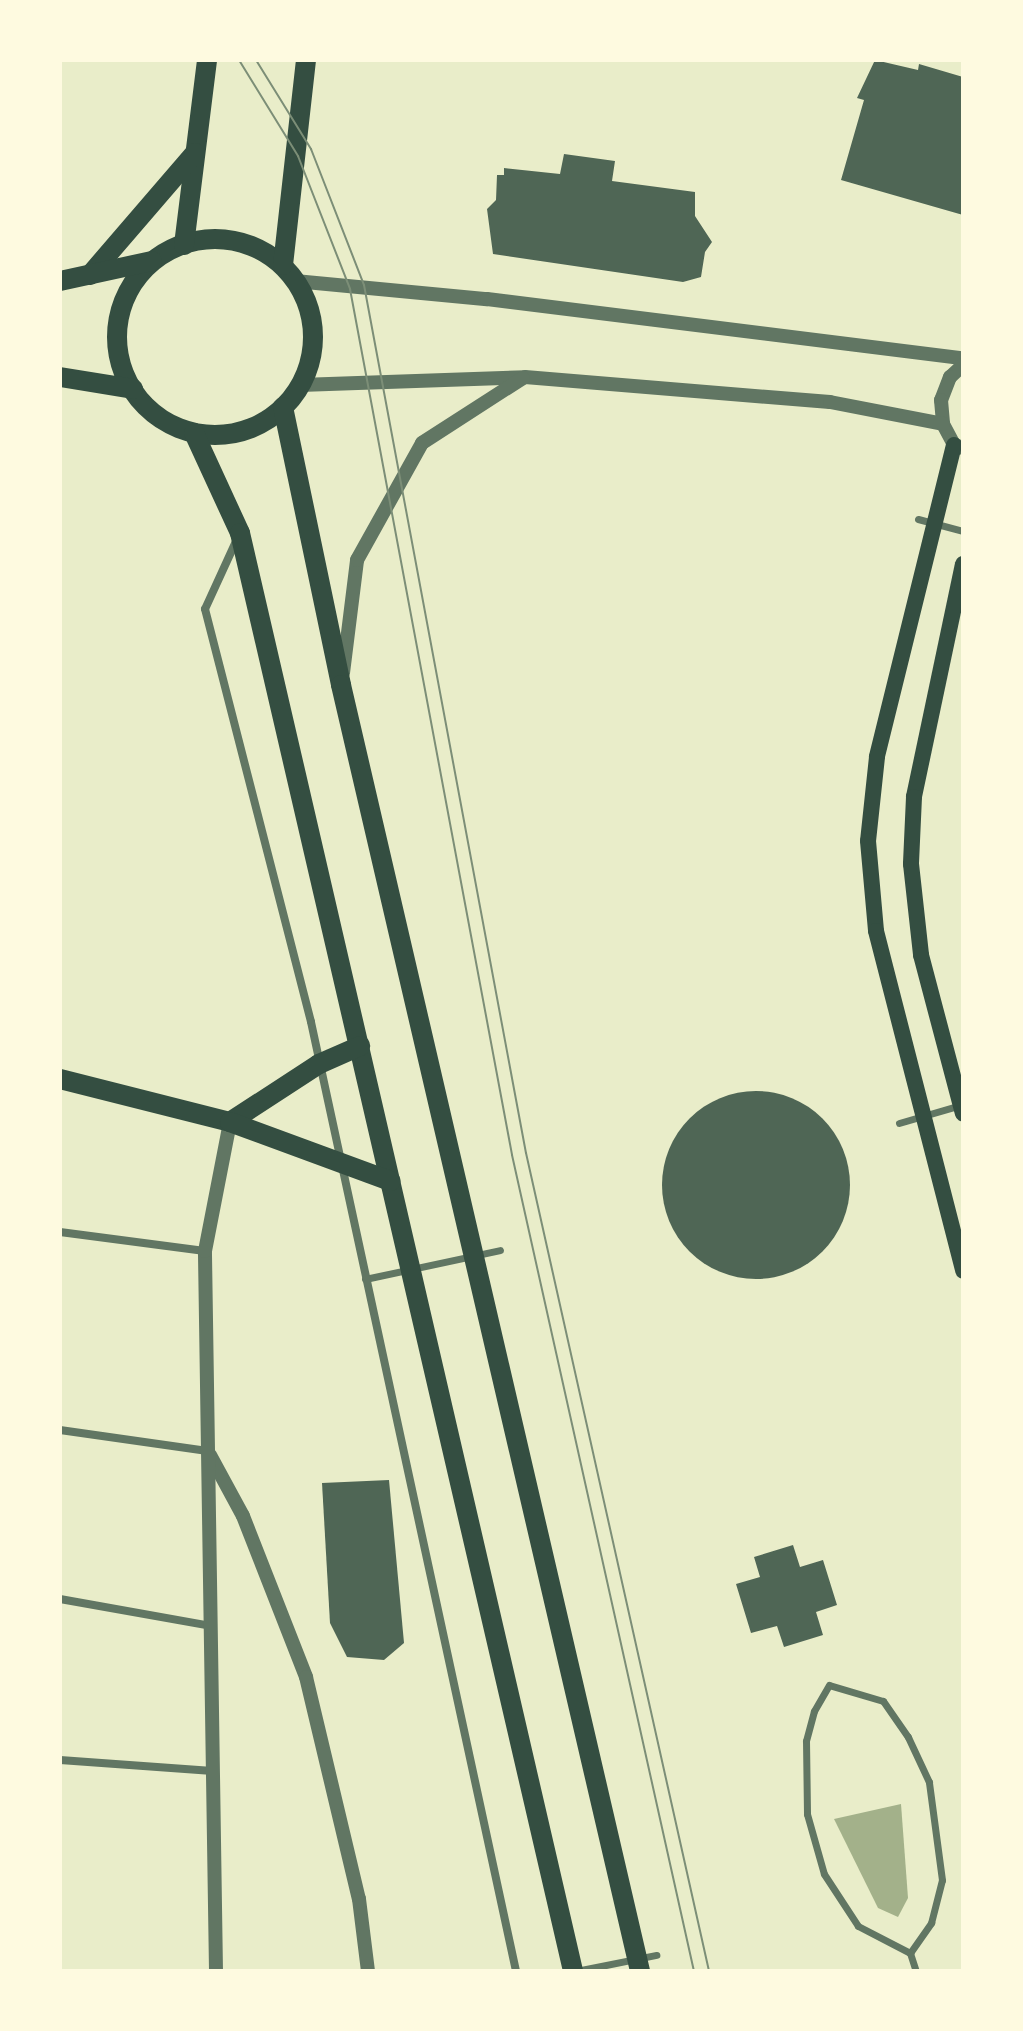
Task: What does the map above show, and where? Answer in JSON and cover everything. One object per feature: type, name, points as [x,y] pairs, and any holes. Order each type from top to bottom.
[{"type":"main road","points":[[184,245],[207,60]]},
{"type":"main road","points":[[289,273],[306,60]]},
{"type":"main road","points":[[90,275],[195,153]]},
{"type":"main road","points":[[60,281],[156,260],[184,245],[227,239],[258,248],[289,273],[312,315],[314,343],[300,385],[283,407],[240,432],[194,433],[147,408],[133,389],[118,355],[117,325],[126,296],[156,260]]},
{"type":"main road","points":[[60,377],[133,389]]},
{"type":"main road","points":[[283,407],[341,685],[644,1962]]},
{"type":"main road","points":[[194,433],[240,533],[575,1971]]},
{"type":"main road","points":[[958,447],[877,757],[868,841],[876,931],[920,1116],[963,1271]]},
{"type":"main road","points":[[962,1108],[921,955],[911,864],[914,797],[963,564]]},
{"type":"main road","points":[[230,1122],[319,1064],[360,1046]]},
{"type":"main road","points":[[60,1079],[230,1122],[341,1168],[390,1181]]},
{"type":"street","points":[[289,273],[963,358]]},
{"type":"street","points":[[958,447],[943,424],[941,400],[950,377],[963,365]]},
{"type":"street","points":[[300,385],[525,377],[830,402],[943,424]]},
{"type":"street","points":[[341,685],[357,560],[422,443],[525,377]]},
{"type":"street","points":[[918,519],[963,531]]},
{"type":"street","points":[[240,533],[205,609],[319,1064],[516,1971]]},
{"type":"street","points":[[899,1123],[962,1108]]},
{"type":"street","points":[[216,1971],[205,1251],[230,1122]]},
{"type":"street","points":[[60,1232],[205,1251]]},
{"type":"street","points":[[365,1279],[500,1250]]},
{"type":"street","points":[[60,1430],[208,1451]]},
{"type":"street","points":[[208,1451],[243,1516],[306,1677],[359,1899],[368,1971]]},
{"type":"street","points":[[60,1599],[211,1626]]},
{"type":"street","points":[[910,1953],[931,1923],[942,1880],[929,1782],[908,1737],[883,1701],[829,1685],[814,1711],[806,1741],[807,1814],[824,1874],[858,1926],[910,1953],[916,1971]]},
{"type":"street","points":[[60,1760],[213,1771]]},
{"type":"street","points":[[575,1971],[644,1962]]},
{"type":"shaded area","points":[[901,1804],[908,1898],[898,1917],[878,1908],[834,1819]]},
{"type":"building","points":[[875,60],[918,70],[919,64],[963,77],[963,215],[841,180],[864,100],[857,98]]},
{"type":"building","points":[[564,154],[615,161],[612,181],[695,192],[695,216],[712,242],[705,252],[701,277],[683,282],[493,254],[487,209],[496,200],[497,175],[504,175],[504,168],[560,174]]},
{"type":"building","points":[[756,1091],[792,1098],[822,1119],[843,1149],[850,1185],[843,1221],[822,1251],[792,1272],[756,1279],[720,1272],[690,1251],[669,1221],[662,1185],[669,1149],[690,1119],[720,1098]]},
{"type":"building","points":[[389,1480],[404,1643],[384,1660],[347,1657],[330,1623],[322,1483]]},
{"type":"building","points":[[793,1545],[800,1567],[823,1560],[837,1605],[816,1612],[823,1635],[784,1647],[777,1626],[751,1633],[736,1584],[760,1577],[754,1557]]},
{"type":"tram line","points":[[239,60],[298,156],[350,289],[512,1155],[694,1971]]},
{"type":"tram line","points":[[256,60],[311,149],[364,285],[526,1153],[709,1971]]}]
